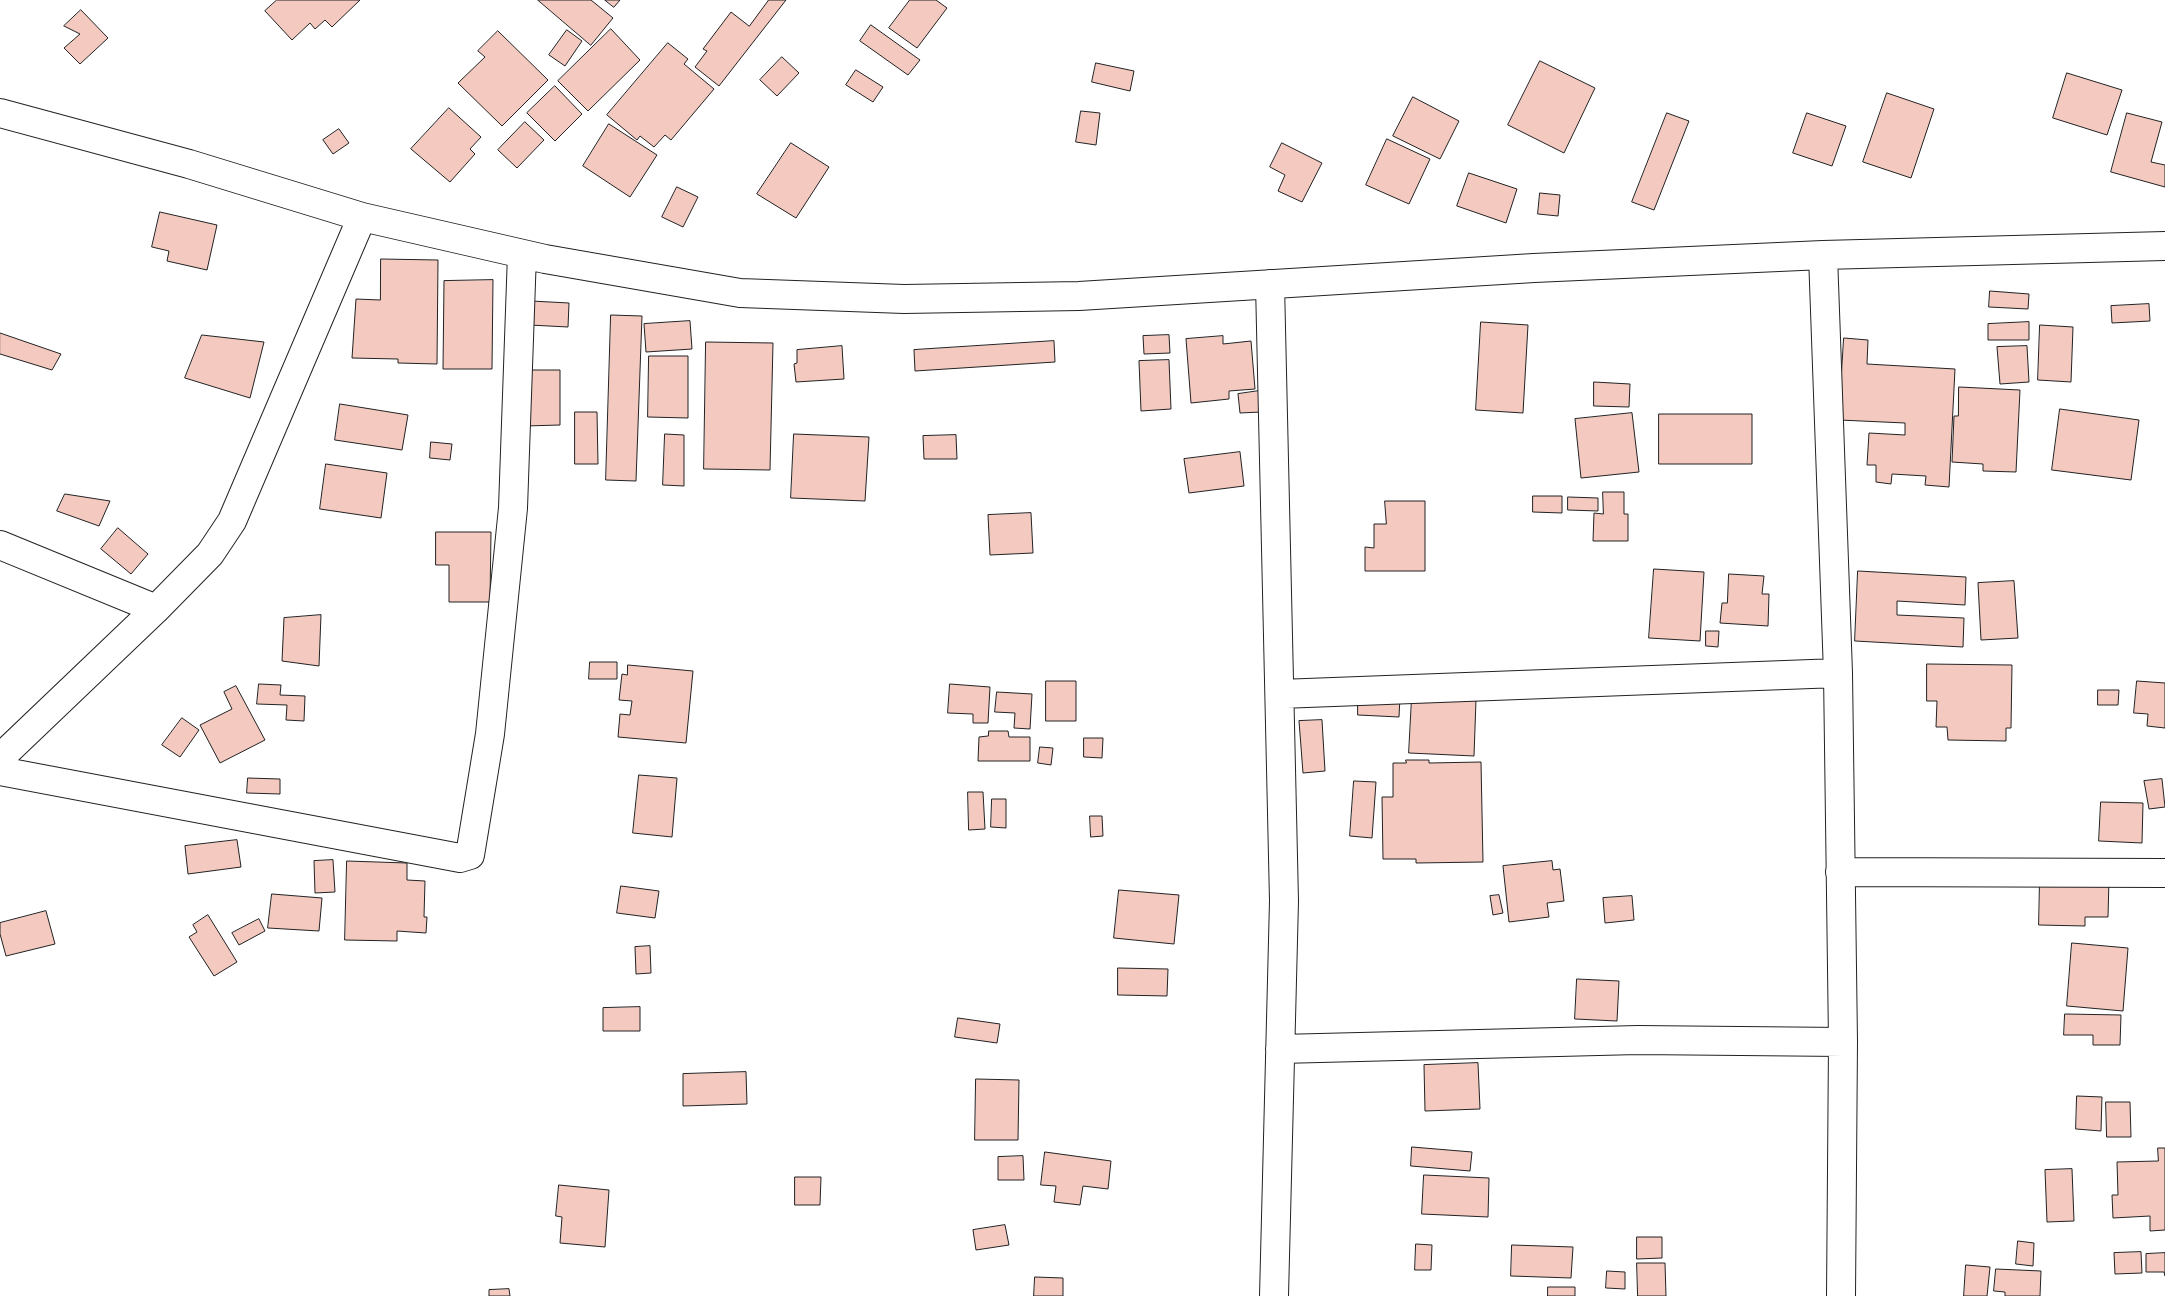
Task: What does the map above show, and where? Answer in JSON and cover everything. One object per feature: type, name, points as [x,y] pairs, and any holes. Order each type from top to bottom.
[{"type":"street","points":[[0,113],[189,164],[362,217],[522,254],[740,293],[904,299],[1079,296],[1534,268],[1823,255],[2165,246]]},
{"type":"street","points":[[0,758],[156,609],[210,554],[232,521],[362,217]]},
{"type":"street","points":[[0,771],[460,858],[470,855],[490,734],[513,508],[522,254]]},
{"type":"street","points":[[1823,255],[1838,673],[1842,1042],[1841,1296]]},
{"type":"street","points":[[1270,284],[1284,901],[1274,1296]]},
{"type":"street","points":[[0,545],[156,609]]},
{"type":"street","points":[[1280,694],[1838,673]]},
{"type":"street","points":[[1840,872],[2165,872]]},
{"type":"street","points":[[1280,1048],[1638,1040],[1842,1042]]},
{"type":"building","points":[[277,0],[360,0],[332,27],[325,20],[315,29],[310,23],[292,40],[265,11]]},
{"type":"building","points":[[538,0],[591,0],[613,18],[591,45]]},
{"type":"building","points":[[605,0],[620,0],[614,7]]},
{"type":"building","points":[[769,0],[786,0],[719,86],[695,67],[707,51],[703,49],[731,12],[749,26]]},
{"type":"building","points":[[910,0],[936,0],[947,8],[917,48],[889,28]]},
{"type":"building","points":[[81,10],[108,38],[80,64],[64,48],[80,34],[64,26]]},
{"type":"building","points":[[871,25],[920,60],[908,75],[860,41]]},
{"type":"building","points":[[611,29],[640,60],[588,111],[558,81]]},
{"type":"building","points":[[567,30],[582,41],[565,66],[549,55]]},
{"type":"building","points":[[498,31],[548,80],[502,126],[458,83],[485,57],[478,51]]},
{"type":"building","points":[[668,43],[688,59],[684,64],[714,89],[671,140],[665,135],[654,147],[640,136],[637,140],[607,115]]},
{"type":"building","points":[[782,57],[799,73],[777,96],[760,80]]},
{"type":"building","points":[[1540,61],[1595,88],[1564,153],[1508,125]]},
{"type":"building","points":[[1096,63],[1134,71],[1130,91],[1092,82]]},
{"type":"building","points":[[856,70],[883,87],[873,102],[846,85]]},
{"type":"building","points":[[2067,73],[2122,90],[2107,135],[2053,118]]},
{"type":"building","points":[[555,86],[582,114],[555,141],[527,113]]},
{"type":"building","points":[[1887,93],[1934,109],[1911,178],[1863,162]]},
{"type":"building","points":[[1413,97],[1459,121],[1440,159],[1393,136]]},
{"type":"building","points":[[449,108],[481,137],[470,149],[475,154],[450,182],[411,149]]},
{"type":"building","points":[[1081,111],[1100,113],[1096,145],[1076,142]]},
{"type":"building","points":[[1667,113],[1689,121],[1654,210],[1632,202]]},
{"type":"building","points":[[1807,113],[1846,126],[1832,166],[1793,153]]},
{"type":"building","points":[[2127,113],[2162,122],[2151,162],[2165,165],[2165,187],[2111,172]]},
{"type":"building","points":[[525,122],[544,140],[517,168],[498,150]]},
{"type":"building","points":[[609,124],[657,155],[630,197],[583,166]]},
{"type":"building","points":[[339,129],[349,143],[333,154],[323,140]]},
{"type":"building","points":[[1387,139],[1430,159],[1409,204],[1366,185]]},
{"type":"building","points":[[791,143],[829,167],[796,218],[757,194]]},
{"type":"building","points":[[1282,143],[1322,163],[1302,202],[1278,191],[1285,175],[1270,167]]},
{"type":"building","points":[[1469,173],[1517,189],[1506,223],[1457,206]]},
{"type":"building","points":[[677,187],[698,197],[683,227],[662,217]]},
{"type":"building","points":[[1540,193],[1560,195],[1558,216],[1538,214]]},
{"type":"building","points":[[160,212],[217,225],[207,270],[167,261],[169,251],[152,247]]},
{"type":"building","points":[[381,259],[438,260],[437,364],[398,363],[398,359],[352,358],[356,299],[380,300]]},
{"type":"building","points":[[493,280],[492,369],[443,369],[444,281]]},
{"type":"building","points":[[1990,291],[2029,294],[2028,309],[1989,307]]},
{"type":"building","points":[[531,301],[569,303],[568,327],[529,325]]},
{"type":"building","points":[[2149,304],[2150,321],[2112,323],[2111,306]]},
{"type":"building","points":[[611,315],[642,316],[636,481],[606,480]]},
{"type":"building","points":[[690,321],[692,349],[646,352],[644,324]]},
{"type":"building","points":[[1481,322],[1528,325],[1523,413],[1476,410]]},
{"type":"building","points":[[2029,322],[2029,340],[1988,340],[1988,324]]},
{"type":"building","points":[[2040,325],[2073,327],[2071,382],[2038,380]]},
{"type":"building","points":[[0,333],[61,354],[52,370],[0,354]]},
{"type":"building","points":[[202,335],[264,342],[250,398],[185,378]]},
{"type":"building","points":[[1169,335],[1170,353],[1144,354],[1143,336]]},
{"type":"building","points":[[1223,336],[1223,344],[1251,341],[1255,389],[1229,391],[1229,399],[1191,403],[1186,339]]},
{"type":"building","points":[[1844,338],[1868,340],[1867,364],[1955,369],[1949,487],[1925,485],[1926,476],[1892,474],[1891,484],[1876,482],[1876,465],[1867,465],[1869,433],[1905,435],[1905,423],[1839,420]]},
{"type":"building","points":[[1054,341],[1055,362],[915,371],[914,350]]},
{"type":"building","points":[[706,342],[773,343],[770,470],[704,469]]},
{"type":"building","points":[[842,346],[844,379],[796,382],[794,364],[797,363],[797,350]]},
{"type":"building","points":[[2027,346],[2029,382],[2000,384],[1997,347]]},
{"type":"building","points":[[649,356],[688,356],[688,418],[648,417]]},
{"type":"building","points":[[1169,360],[1171,409],[1141,411],[1139,361]]},
{"type":"building","points":[[525,370],[560,370],[560,425],[525,426]]},
{"type":"building","points":[[1594,382],[1630,384],[1629,407],[1594,406]]},
{"type":"building","points":[[1959,387],[2020,390],[2016,472],[1983,471],[1983,464],[1952,462],[1954,416],[1958,416]]},
{"type":"building","points":[[1259,391],[1261,412],[1240,413],[1238,394]]},
{"type":"building","points":[[340,404],[408,415],[402,450],[335,440]]},
{"type":"building","points":[[2060,409],[2139,420],[2131,480],[2052,470]]},
{"type":"building","points":[[575,412],[597,412],[598,464],[575,464]]},
{"type":"building","points":[[1632,413],[1639,472],[1581,478],[1575,419]]},
{"type":"building","points":[[1659,414],[1752,414],[1752,464],[1659,464]]},
{"type":"building","points":[[665,434],[684,435],[684,486],[663,485]]},
{"type":"building","points":[[794,434],[869,437],[865,501],[791,498]]},
{"type":"building","points":[[956,435],[957,459],[924,459],[923,436]]},
{"type":"building","points":[[431,442],[452,444],[450,460],[430,458]]},
{"type":"building","points":[[1240,452],[1244,486],[1189,493],[1184,459]]},
{"type":"building","points":[[326,464],[387,473],[381,518],[320,509]]},
{"type":"building","points":[[1603,492],[1624,492],[1624,514],[1628,514],[1628,541],[1593,541],[1594,513],[1603,514]]},
{"type":"building","points":[[65,494],[110,501],[99,526],[57,511]]},
{"type":"building","points":[[1533,496],[1562,496],[1562,513],[1533,512]]},
{"type":"building","points":[[1568,497],[1598,498],[1598,511],[1568,510]]},
{"type":"building","points":[[1385,501],[1425,501],[1425,571],[1365,571],[1365,547],[1374,548],[1374,524],[1386,524]]},
{"type":"building","points":[[1031,513],[1033,553],[990,555],[988,515]]},
{"type":"building","points":[[118,528],[148,554],[131,574],[101,549]]},
{"type":"building","points":[[436,532],[491,532],[490,602],[449,602],[449,565],[436,565]]},
{"type":"building","points":[[1654,569],[1704,572],[1700,641],[1649,638]]},
{"type":"building","points":[[1858,571],[1966,577],[1965,605],[1897,601],[1897,615],[1964,618],[1963,647],[1855,641]]},
{"type":"building","points":[[1729,574],[1764,576],[1762,594],[1769,594],[1768,626],[1720,623],[1722,603],[1727,603]]},
{"type":"building","points":[[2014,581],[2018,638],[1981,640],[1978,583]]},
{"type":"building","points":[[321,615],[319,666],[282,661],[284,618]]},
{"type":"building","points":[[1706,631],[1719,631],[1718,647],[1706,646]]},
{"type":"building","points":[[590,662],[617,662],[617,679],[589,679]]},
{"type":"building","points":[[1927,664],[2012,665],[2011,728],[2006,728],[2006,741],[1948,740],[1947,727],[1936,727],[1937,701],[1927,701]]},
{"type":"building","points":[[628,665],[693,671],[686,743],[618,737],[620,714],[630,715],[632,701],[619,700],[622,674],[627,675]]},
{"type":"building","points":[[1046,681],[1076,681],[1076,721],[1046,721]]},
{"type":"building","points":[[2137,681],[2165,683],[2165,728],[2147,726],[2148,714],[2134,713]]},
{"type":"building","points":[[259,684],[281,685],[280,695],[305,696],[304,721],[286,720],[287,705],[257,704]]},
{"type":"building","points":[[950,684],[990,687],[988,723],[973,723],[973,714],[948,713]]},
{"type":"building","points":[[236,686],[265,740],[220,763],[200,725],[232,709],[224,692]]},
{"type":"building","points":[[2098,690],[2119,690],[2118,705],[2098,705]]},
{"type":"building","points":[[997,692],[1032,694],[1030,729],[1014,728],[1015,713],[995,712]]},
{"type":"building","points":[[1358,694],[1400,697],[1399,717],[1358,715]]},
{"type":"building","points":[[1412,697],[1476,700],[1474,756],[1409,753]]},
{"type":"building","points":[[182,718],[199,730],[180,757],[162,745]]},
{"type":"building","points":[[1322,720],[1325,771],[1303,773],[1299,721]]},
{"type":"building","points":[[989,731],[1008,731],[1009,737],[1030,737],[1030,761],[978,761],[979,737],[988,736]]},
{"type":"building","points":[[1084,738],[1103,738],[1102,758],[1084,757]]},
{"type":"building","points":[[1040,747],[1053,748],[1051,765],[1038,763]]},
{"type":"building","points":[[1406,760],[1429,760],[1429,763],[1481,762],[1483,862],[1416,863],[1416,859],[1383,859],[1382,797],[1393,797],[1393,763],[1406,763]]},
{"type":"building","points":[[639,775],[677,778],[672,837],[633,833]]},
{"type":"building","points":[[248,778],[280,779],[280,794],[247,793]]},
{"type":"building","points":[[2162,779],[2165,807],[2149,809],[2144,781]]},
{"type":"building","points":[[1354,781],[1376,782],[1372,838],[1350,836]]},
{"type":"building","points":[[968,792],[983,792],[985,829],[969,830]]},
{"type":"building","points":[[992,799],[1006,799],[1006,828],[991,827]]},
{"type":"building","points":[[2101,802],[2143,803],[2142,843],[2099,841]]},
{"type":"building","points":[[1090,816],[1102,816],[1103,836],[1091,837]]},
{"type":"building","points":[[237,840],[241,867],[188,874],[185,846]]},
{"type":"building","points":[[333,860],[335,892],[315,893],[314,861]]},
{"type":"building","points":[[347,861],[407,863],[407,880],[425,881],[424,917],[427,917],[426,933],[397,931],[397,941],[345,940]]},
{"type":"building","points":[[1552,861],[1553,870],[1560,869],[1564,901],[1547,903],[1549,917],[1509,922],[1503,866]]},
{"type":"building","points":[[2040,877],[2109,879],[2108,917],[2085,917],[2085,926],[2039,925]]},
{"type":"building","points":[[621,886],[659,891],[655,918],[617,913]]},
{"type":"building","points":[[1119,890],[1179,895],[1174,944],[1114,938]]},
{"type":"building","points":[[272,894],[322,898],[319,931],[268,928]]},
{"type":"building","points":[[1499,895],[1503,913],[1493,915],[1490,896]]},
{"type":"building","points":[[1632,896],[1634,920],[1605,923],[1603,898]]},
{"type":"building","points":[[46,911],[55,944],[6,956],[0,934],[0,923]]},
{"type":"building","points":[[208,915],[237,962],[214,976],[189,937],[197,932],[193,925]]},
{"type":"building","points":[[259,919],[265,931],[239,945],[232,933]]},
{"type":"building","points":[[2072,943],[2128,948],[2123,1011],[2067,1006]]},
{"type":"building","points":[[650,946],[651,973],[636,974],[635,947]]},
{"type":"building","points":[[1118,968],[1168,969],[1167,996],[1118,995]]},
{"type":"building","points":[[1577,979],[1619,981],[1617,1021],[1575,1019]]},
{"type":"building","points":[[640,1007],[640,1031],[603,1031],[603,1008]]},
{"type":"building","points":[[2065,1014],[2121,1015],[2120,1045],[2093,1045],[2093,1035],[2064,1035]]},
{"type":"building","points":[[958,1018],[1000,1024],[997,1043],[955,1037]]},
{"type":"building","points":[[1478,1063],[1480,1109],[1425,1111],[1424,1065]]},
{"type":"building","points":[[746,1072],[747,1104],[683,1106],[683,1074]]},
{"type":"building","points":[[976,1079],[1019,1080],[1018,1140],[975,1140]]},
{"type":"building","points":[[2077,1096],[2102,1097],[2101,1131],[2076,1129]]},
{"type":"building","points":[[2106,1102],[2130,1102],[2131,1137],[2107,1137]]},
{"type":"building","points":[[1412,1147],[1472,1152],[1470,1171],[1411,1166]]},
{"type":"building","points":[[2158,1148],[2165,1148],[2165,1230],[2150,1231],[2150,1216],[2113,1218],[2112,1195],[2118,1195],[2117,1162],[2158,1161]]},
{"type":"building","points":[[1045,1152],[1111,1161],[1108,1189],[1083,1186],[1080,1205],[1054,1202],[1056,1186],[1041,1185]]},
{"type":"building","points":[[1023,1156],[1024,1180],[998,1180],[998,1157]]},
{"type":"building","points":[[2072,1169],[2074,1221],[2047,1222],[2045,1170]]},
{"type":"building","points":[[1424,1175],[1489,1178],[1488,1217],[1422,1214]]},
{"type":"building","points":[[795,1177],[821,1177],[820,1205],[795,1205]]},
{"type":"building","points":[[559,1185],[609,1190],[605,1247],[560,1243],[562,1217],[556,1216]]},
{"type":"building","points":[[1005,1225],[1009,1245],[976,1250],[973,1230]]},
{"type":"building","points":[[1637,1237],[1662,1237],[1662,1258],[1637,1259]]},
{"type":"building","points":[[2018,1241],[2034,1243],[2033,1266],[2016,1264]]},
{"type":"building","points":[[1416,1244],[1432,1245],[1431,1270],[1415,1270]]},
{"type":"building","points":[[1512,1245],[1573,1247],[1571,1278],[1511,1276]]},
{"type":"building","points":[[2141,1252],[2142,1273],[2115,1274],[2114,1253]]},
{"type":"building","points":[[2165,1253],[2165,1276],[2164,1272],[2146,1272],[2146,1254]]},
{"type":"building","points":[[1637,1263],[1665,1263],[1666,1296],[1638,1296]]},
{"type":"building","points":[[1966,1265],[1990,1267],[1987,1296],[1964,1296]]},
{"type":"building","points":[[1996,1269],[2041,1271],[2040,1296],[2005,1296],[2005,1292],[1994,1291]]},
{"type":"building","points":[[1607,1271],[1625,1272],[1625,1289],[1606,1288]]},
{"type":"building","points":[[1035,1277],[1063,1278],[1063,1296],[1034,1296]]},
{"type":"building","points":[[1548,1287],[1575,1287],[1575,1296],[1548,1296]]},
{"type":"building","points":[[509,1289],[510,1296],[489,1296],[489,1290]]}]
